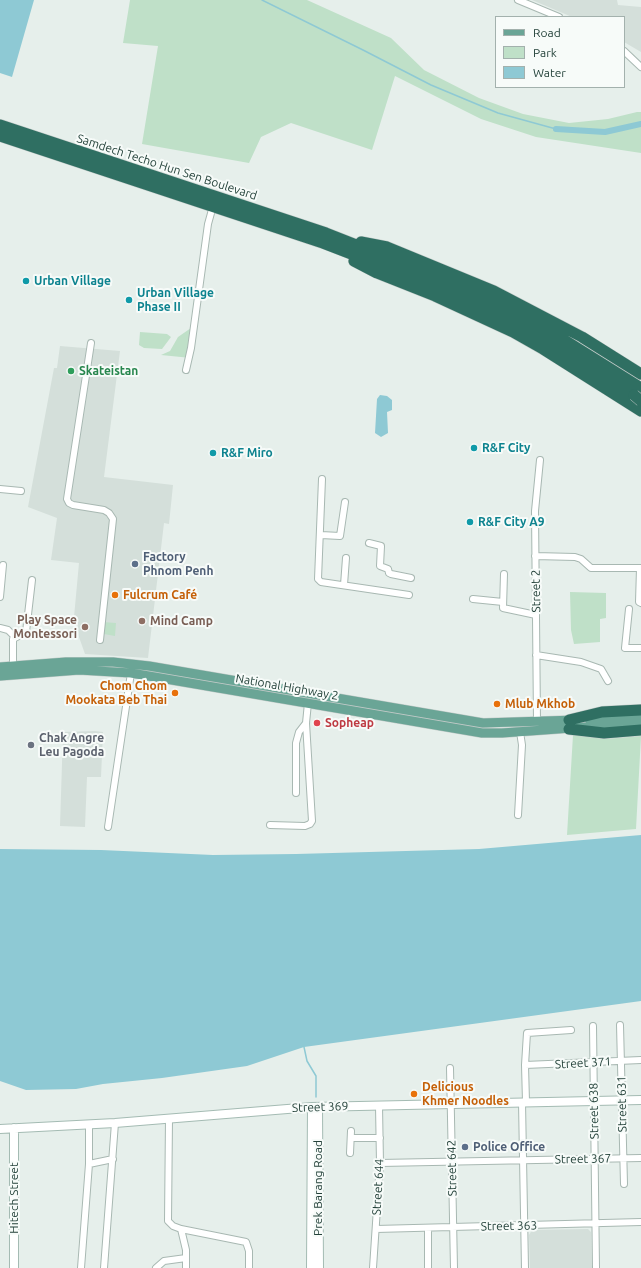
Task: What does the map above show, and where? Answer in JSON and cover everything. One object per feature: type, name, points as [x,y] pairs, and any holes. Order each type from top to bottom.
[{"type":"highway","name":"Samdech Techo Hun Sen Boulevard","points":[[0,125],[324,238]]},
{"type":"highway","name":"Samdech Techo Hun Sen Boulevard","points":[[0,136],[213,206],[324,238]]},
{"type":"highway","points":[[324,238],[404,269],[487,309],[579,342],[639,395]]},
{"type":"highway","points":[[324,238],[377,273],[404,269],[494,291],[639,395]]},
{"type":"highway","points":[[404,269],[542,349],[639,395]]},
{"type":"highway","points":[[552,332],[582,337],[641,374]]},
{"type":"highway","points":[[569,725],[602,712],[641,710]]},
{"type":"highway","points":[[569,725],[604,733],[641,730]]},
{"type":"main road","name":"National Highway 2","points":[[0,676],[14,671],[97,662],[260,690],[483,724],[537,722],[569,725]]},
{"type":"main road","name":"National Highway 2","points":[[0,667],[14,671],[79,670],[165,673]]},
{"type":"main road","name":"National Highway 2","points":[[260,690],[308,702],[476,732],[520,732],[569,725]]},
{"type":"main road","points":[[607,722],[641,715]]},
{"type":"main road","points":[[569,725],[607,722],[641,723]]},
{"type":"main road","name":"Street 369","points":[[0,1129],[89,1125],[315,1107],[641,1100]]},
{"type":"main road","name":"Prek Barang Road","points":[[310,1268],[315,1107]]},
{"type":"main road","name":"Prek Barang Road","points":[[315,1107],[319,1268]]},
{"type":"main road","name":"Hitech Street","points":[[14,1128],[14,1268]]},
{"type":"street","points":[[518,0],[556,16]]},
{"type":"street","points":[[625,51],[641,66]]},
{"type":"street","points":[[186,370],[191,348],[208,224],[213,206]]},
{"type":"street","points":[[90,343],[67,499],[69,503],[73,505],[104,510],[109,513],[113,519],[100,640]]},
{"type":"street","name":"Street 2","points":[[537,722],[535,511],[540,460]]},
{"type":"street","points":[[322,479],[321,535],[317,572],[318,579],[321,582],[409,595]]},
{"type":"street","points":[[0,489],[21,491]]},
{"type":"street","points":[[321,535],[340,536],[345,502]]},
{"type":"street","points":[[369,543],[381,546],[380,566],[388,569],[389,573],[391,574],[411,578]]},
{"type":"street","points":[[535,556],[575,557],[581,559],[591,568],[640,568],[639,602],[641,603]]},
{"type":"street","points":[[344,585],[346,558]]},
{"type":"street","points":[[0,598],[3,565]]},
{"type":"street","points":[[504,574],[503,608],[536,615]]},
{"type":"street","points":[[14,637],[26,632],[32,580]]},
{"type":"street","points":[[473,599],[503,602]]},
{"type":"street","points":[[629,609],[626,648],[641,648]]},
{"type":"street","points":[[0,628],[8,630],[14,637],[14,671]]},
{"type":"street","points":[[536,655],[581,662],[601,669],[608,681]]},
{"type":"street","points":[[108,827],[131,673]]},
{"type":"street","points":[[270,825],[305,826],[310,824],[312,821],[306,723],[308,702]]},
{"type":"street","points":[[296,793],[296,744],[299,732],[306,723]]},
{"type":"street","points":[[518,815],[522,745],[520,732]]},
{"type":"street","name":"Street 631","points":[[620,1025],[624,1184]]},
{"type":"street","name":"Street 638","points":[[593,1026],[596,1268]]},
{"type":"street","points":[[526,1268],[523,1161],[527,1036],[529,1032],[572,1030]]},
{"type":"street","name":"Street 371","points":[[525,1065],[641,1060]]},
{"type":"street","name":"Street 642","points":[[450,1068],[454,1268]]},
{"type":"street","name":"Street 644","points":[[372,1268],[380,1163],[379,1106]]},
{"type":"street","points":[[169,1118],[168,1221],[173,1226],[246,1242],[249,1252],[249,1268]]},
{"type":"street","points":[[104,1268],[113,1158],[114,1123]]},
{"type":"street","points":[[81,1268],[89,1164],[89,1125]]},
{"type":"street","points":[[350,1153],[351,1134],[380,1138]]},
{"type":"street","points":[[89,1164],[113,1158]]},
{"type":"street","name":"Street 367","points":[[380,1163],[641,1158]]},
{"type":"street","name":"Street 363","points":[[376,1229],[641,1222]]},
{"type":"street","points":[[181,1228],[186,1258],[186,1268]]},
{"type":"street","points":[[428,1228],[428,1268]]},
{"type":"street","points":[[156,1268],[164,1261],[186,1258]]},
{"type":"shaded area","points":[[532,0],[617,0],[618,5],[641,7],[641,52],[625,43],[625,16],[570,16]]},
{"type":"shaded area","name":"Factory Phnom Penh","points":[[60,346],[120,351],[104,477],[173,485],[169,524],[164,523],[148,658],[85,654],[79,637],[77,617],[74,617],[79,563],[51,560],[57,518],[28,507],[54,368],[57,368]]},
{"type":"shaded area","points":[[63,732],[103,732],[101,777],[87,777],[85,827],[60,826]]},
{"type":"shaded area","points":[[588,1229],[591,1232],[592,1268],[530,1268],[529,1235],[532,1230]]},
{"type":"green space","points":[[130,0],[307,0],[391,38],[424,70],[479,98],[523,114],[569,123],[608,119],[641,112],[641,153],[536,137],[481,119],[395,76],[372,150],[291,123],[261,137],[249,163],[142,144],[158,46],[123,43]]},
{"type":"green space","points":[[191,328],[191,358],[161,355],[170,351],[178,337]]},
{"type":"green space","points":[[140,332],[167,334],[171,337],[162,349],[144,348],[139,345]]},
{"type":"green space","points":[[570,592],[606,593],[606,618],[600,619],[600,642],[574,644],[571,630]]},
{"type":"green space","points":[[103,622],[116,623],[115,636],[104,634]]},
{"type":"green space","points":[[573,735],[605,739],[641,736],[636,829],[567,835]]},
{"type":"water","points":[[0,0],[34,0],[12,77],[0,73]]},
{"type":"water","points":[[380,395],[387,396],[392,400],[392,410],[387,412],[388,433],[381,437],[375,433],[377,399]]},
{"type":"water","points":[[641,835],[641,1001],[304,1047],[247,1066],[162,1078],[103,1084],[76,1089],[26,1090],[0,1081],[0,849],[101,850],[213,855],[296,854],[479,849]]},
{"type":"waterway","points":[[262,0],[431,85],[498,113],[556,129]]},
{"type":"waterway","points":[[556,129],[605,132],[641,124]]},
{"type":"waterway","points":[[304,1047],[307,1061],[316,1076],[316,1097]]},
{"type":"place","name":"Urban Village","points":[[26,281]]},
{"type":"place","name":"Urban Village Phase II","points":[[129,300]]},
{"type":"place","name":"Skateistan","points":[[71,371]]},
{"type":"place","name":"R&F City","points":[[474,448]]},
{"type":"place","name":"R&F Miro","points":[[213,453]]},
{"type":"place","name":"R&F City A9","points":[[470,522]]},
{"type":"place","name":"Factory Phnom Penh","points":[[135,564]]},
{"type":"place","name":"Fulcrum Café","points":[[115,595]]},
{"type":"place","name":"Mind Camp","points":[[142,621]]},
{"type":"place","name":"Play Space Montessori","points":[[85,627]]},
{"type":"place","name":"Chom Chom Mookata Beb Thai","points":[[175,693]]},
{"type":"place","name":"Mlub Mkhob","points":[[497,704]]},
{"type":"place","name":"Sopheap","points":[[317,723]]},
{"type":"place","name":"Chak Angre Leu Pagoda","points":[[31,745]]},
{"type":"place","name":"Delicious Khmer Noodles","points":[[414,1094]]},
{"type":"place","name":"Police Office","points":[[465,1147]]}]
